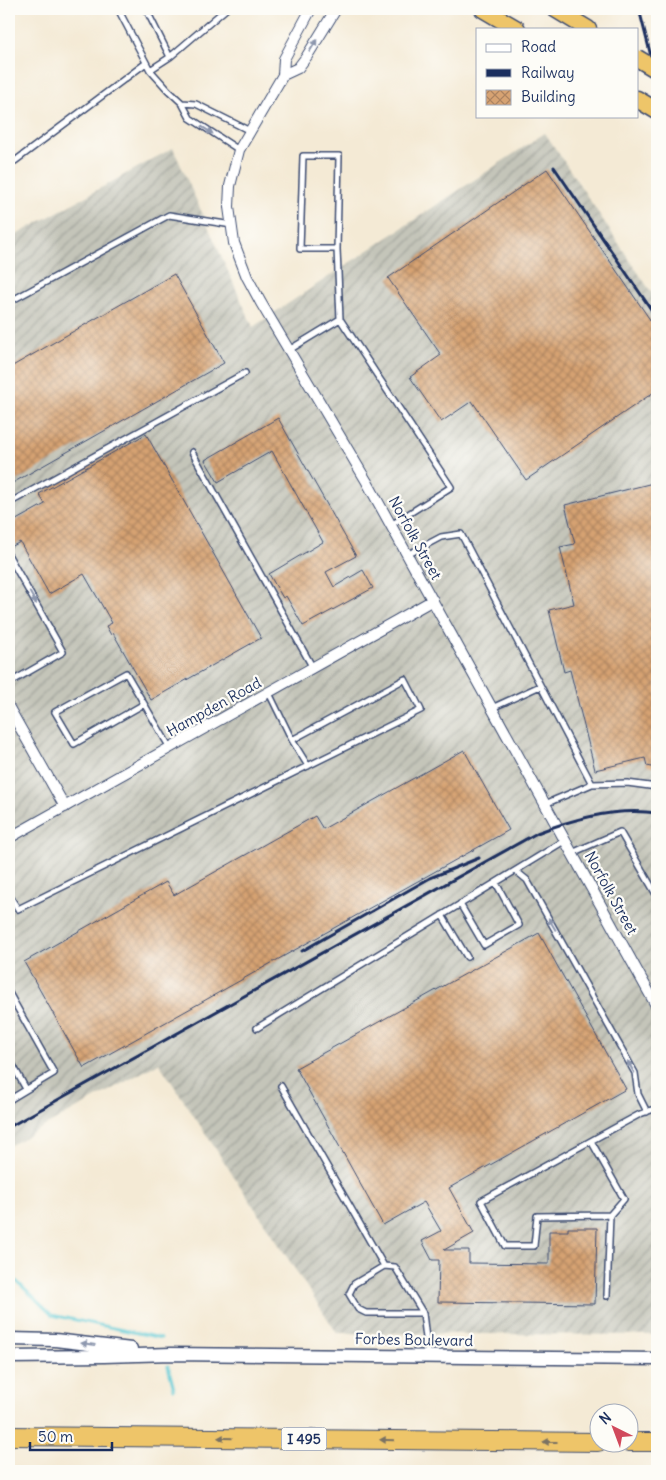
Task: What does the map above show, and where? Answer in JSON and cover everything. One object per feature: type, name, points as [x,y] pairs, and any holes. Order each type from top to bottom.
[{"type":"highway","points":[[483,9],[515,28]]},
{"type":"highway","points":[[555,9],[586,28]]},
{"type":"highway","points":[[638,59],[657,70]]},
{"type":"highway","name":"I 495","points":[[9,1436],[588,1442]]},
{"type":"highway","points":[[638,1442],[657,1442]]},
{"type":"street","name":"Norfolk Street","points":[[311,9],[284,59],[282,75],[239,150],[230,186],[229,207],[234,243],[247,277],[391,525],[657,1007]]},
{"type":"street","name":"Norfolk Street","points":[[282,75],[298,68],[336,9]]},
{"type":"street","name":"Hampden Road","points":[[9,838],[433,600]]},
{"type":"street","points":[[9,708],[65,807]]},
{"type":"street","name":"Forbes Boulevard","points":[[9,1339],[55,1340],[171,1354]]},
{"type":"street","name":"Forbes Boulevard","points":[[9,1356],[171,1354],[657,1359]]},
{"type":"lane","points":[[118,9],[150,70],[182,103],[190,118],[239,150]]},
{"type":"lane","points":[[146,9],[170,57]]},
{"type":"lane","points":[[150,70],[170,57],[226,9]]},
{"type":"lane","points":[[9,159],[15,161],[146,63]]},
{"type":"lane","points":[[182,103],[196,104],[250,131]]},
{"type":"lane","points":[[337,249],[300,249],[303,156],[339,156],[337,249],[340,319],[451,487],[391,525]]},
{"type":"lane","points":[[9,302],[169,215],[232,225]]},
{"type":"lane","points":[[288,350],[340,319]]},
{"type":"lane","points":[[9,503],[245,373]]},
{"type":"lane","points":[[192,452],[313,668]]},
{"type":"lane","points":[[407,555],[441,537],[461,534],[592,784]]},
{"type":"lane","points":[[9,556],[63,652],[9,684]]},
{"type":"lane","points":[[144,704],[74,744],[55,712],[126,673],[170,748]]},
{"type":"lane","points":[[9,895],[18,909],[421,710],[405,678],[292,740]]},
{"type":"lane","points":[[492,708],[540,686]]},
{"type":"lane","points":[[268,693],[292,740],[308,766]]},
{"type":"lane","points":[[544,804],[592,784],[627,783],[657,787]]},
{"type":"lane","points":[[572,854],[620,832],[657,896]]},
{"type":"lane","points":[[257,1028],[564,841]]},
{"type":"lane","points":[[516,871],[527,880],[635,1073],[638,1094],[648,1112]]},
{"type":"lane","points":[[460,904],[484,945],[519,925],[496,882]]},
{"type":"lane","points":[[442,915],[467,957]]},
{"type":"lane","points":[[9,993],[54,1073],[9,1100]]},
{"type":"lane","points":[[9,1058],[26,1089]]},
{"type":"lane","points":[[281,1086],[384,1266]]},
{"type":"lane","points":[[610,1215],[537,1216],[534,1246],[505,1246],[481,1201],[591,1141],[657,1108]]},
{"type":"lane","points":[[591,1141],[624,1199],[610,1215],[607,1296]]},
{"type":"lane","points":[[423,1313],[366,1313],[358,1309],[350,1294],[354,1284],[384,1266],[395,1267],[423,1313],[428,1356]]},
{"type":"shaded area","points":[[545,133],[657,301],[657,1335],[337,1333],[159,1063],[9,1146],[9,239],[173,148],[253,327]]},
{"type":"building","points":[[547,169],[657,330],[657,390],[526,480],[472,401],[441,422],[410,377],[441,355],[388,278]]},
{"type":"building","points":[[174,274],[224,363],[9,485],[9,368]]},
{"type":"building","points":[[278,418],[356,556],[326,572],[334,587],[363,570],[373,588],[303,626],[286,596],[283,598],[269,574],[323,542],[272,451],[218,482],[205,460]]},
{"type":"building","points":[[146,434],[261,638],[151,700],[113,633],[111,635],[106,626],[112,623],[84,574],[49,594],[20,542],[9,548],[9,524],[45,504],[39,494]]},
{"type":"building","points":[[657,482],[657,768],[647,766],[645,758],[595,770],[570,670],[564,672],[549,610],[574,604],[560,547],[575,544],[565,505]]},
{"type":"building","points":[[464,750],[509,830],[84,1068],[24,962],[166,882],[174,895],[315,816],[323,829]]},
{"type":"building","points":[[539,933],[626,1089],[449,1188],[474,1233],[444,1250],[469,1250],[469,1263],[549,1264],[549,1231],[568,1231],[568,1228],[597,1228],[595,1304],[438,1302],[439,1260],[432,1260],[422,1241],[441,1231],[424,1202],[383,1225],[296,1068]]},
{"type":"waterway","points":[[9,1274],[52,1315],[161,1338]]},
{"type":"waterway","points":[[168,1366],[174,1389]]},
{"type":"railway","points":[[639,9],[657,80]]},
{"type":"railway","points":[[554,167],[657,318]]},
{"type":"railway","points":[[9,1127],[537,833],[581,818],[596,815],[626,811],[657,813]]},
{"type":"railway","points":[[302,951],[430,878],[479,858]]}]
